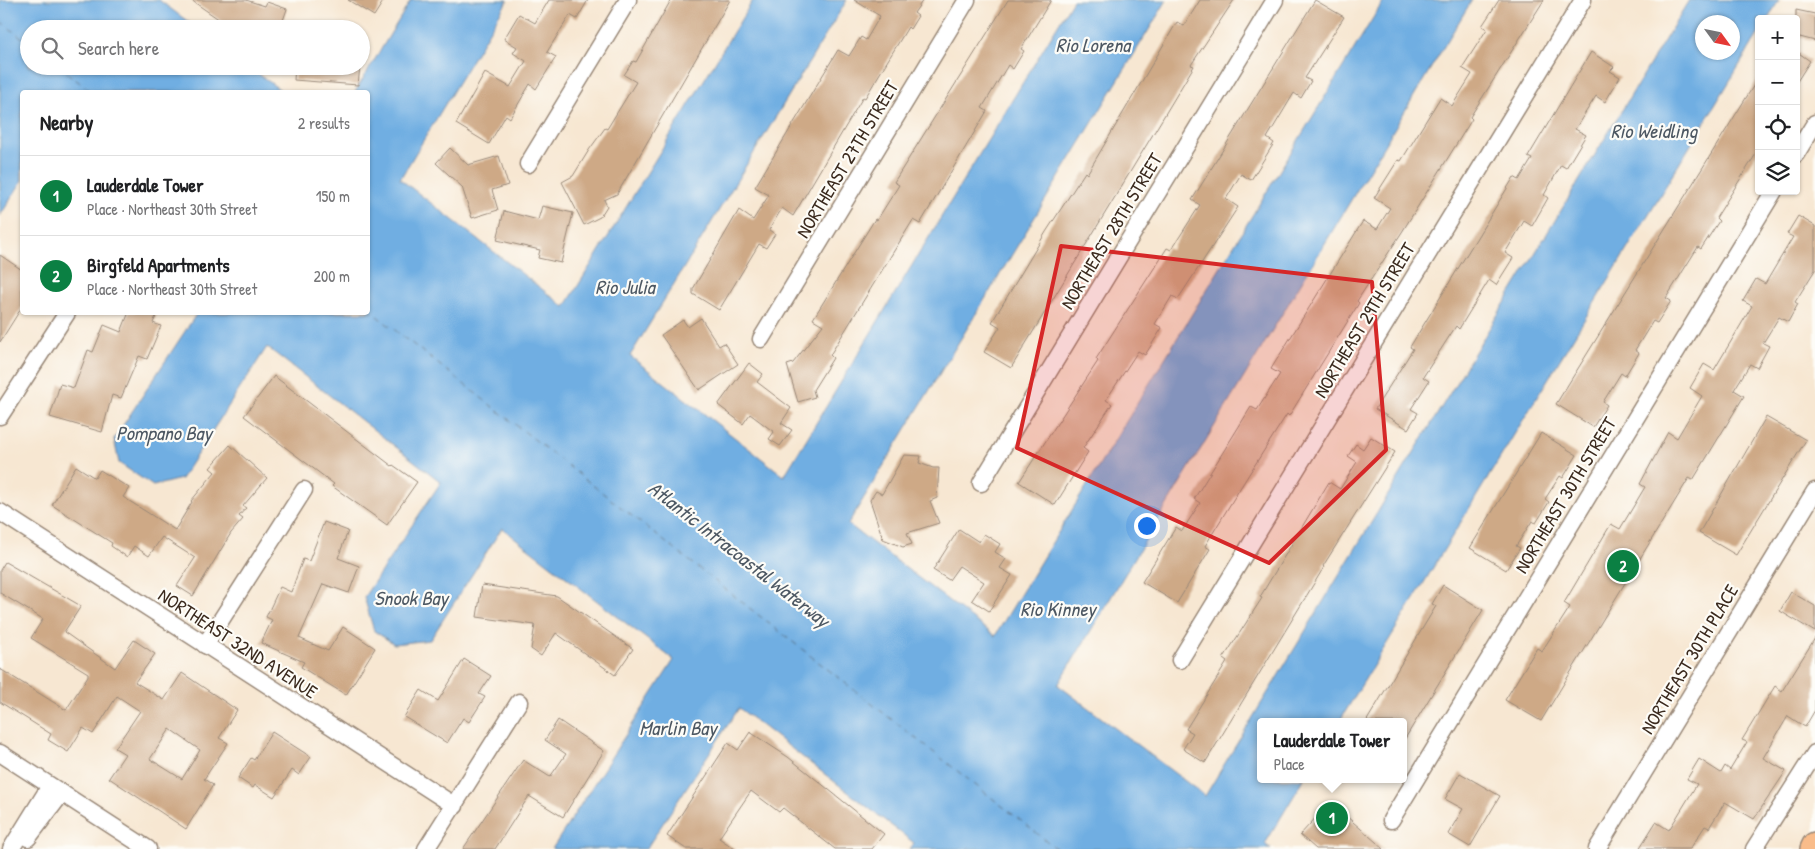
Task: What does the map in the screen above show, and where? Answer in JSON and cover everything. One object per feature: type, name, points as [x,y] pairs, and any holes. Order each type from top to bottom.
[{"type":"main road","points":[[1813,849],[1815,845]]},
{"type":"street","points":[[528,164],[628,0]]},
{"type":"street","name":"NORTHEAST 27TH STREET","points":[[761,339],[967,0]]},
{"type":"street","name":"NORTHEAST 28TH STREET","points":[[981,483],[1275,0]]},
{"type":"street","name":"NORTHEAST 29TH STREET","points":[[1180,660],[1583,0]]},
{"type":"street","points":[[1799,150],[1815,124]]},
{"type":"street","name":"NORTHEAST 30TH STREET","points":[[1391,820],[1772,195]]},
{"type":"street","points":[[0,416],[66,315]]},
{"type":"street","points":[[205,645],[304,490]]},
{"type":"street","name":"NORTHEAST 30TH PLACE","points":[[1597,849],[1815,491]]},
{"type":"street","name":"NORTHEAST 32ND AVENUE","points":[[0,512],[455,806]]},
{"type":"street","points":[[426,849],[455,806],[519,702]]},
{"type":"street","points":[[1754,849],[1815,752]]},
{"type":"street","points":[[0,753],[148,849]]},
{"type":"street","points":[[11,849],[56,790]]},
{"type":"street","points":[[18,849],[56,790]]},
{"type":"highlighted area","points":[[1061,246],[1372,282],[1386,450],[1269,563],[1017,448]]},
{"type":"water","points":[[0,0],[159,0],[186,20],[20,20],[20,75],[260,75],[280,90],[20,90],[20,184],[0,216]]},
{"type":"water","points":[[411,0],[508,0],[400,179],[565,307],[753,0],[847,0],[630,356],[784,476],[1073,0],[1167,0],[848,524],[995,636],[1384,0],[1472,0],[1058,685],[1205,796],[1689,0],[1779,0],[1770,15],[1755,15],[1755,40],[1341,718],[1257,718],[1257,783],[1302,783],[1265,844],[1271,849],[910,849],[914,843],[739,708],[646,849],[552,849],[674,660],[502,528],[430,640],[394,644],[374,631],[364,597],[441,482],[267,347],[181,479],[153,486],[119,463],[114,439],[196,315],[370,315],[370,90],[356,90],[365,75],[370,75],[370,67]]},
{"type":"building","points":[[191,0],[246,0],[265,6],[267,2],[287,9],[283,20],[220,20]]},
{"type":"building","points":[[348,0],[384,0],[374,16]]},
{"type":"building","points":[[549,0],[588,0],[577,19],[570,15],[547,52],[556,57],[536,89],[530,84],[510,118],[506,115],[489,144],[456,124],[485,73],[510,87],[526,61],[513,53],[517,47],[504,39],[519,14],[535,23]]},
{"type":"building","points":[[671,0],[730,0],[617,194],[604,200],[607,206],[600,217],[584,225],[562,182],[573,176],[589,150],[605,128],[607,129],[636,82],[624,75],[633,61],[636,62]]},
{"type":"building","points":[[854,0],[923,0],[914,13],[918,16],[910,29],[908,27],[865,98],[863,97],[793,216],[782,208],[769,230],[775,234],[766,248],[759,244],[719,310],[693,294],[693,289],[739,210],[753,220],[769,195],[755,187],[838,50],[849,56],[861,37],[866,40],[880,16]]},
{"type":"building","points":[[1008,0],[1051,0],[1021,49],[1024,51],[1013,69],[1008,65],[982,108],[987,111],[920,224],[913,220],[830,355],[833,358],[813,390],[815,397],[798,402],[787,365],[793,363],[823,325],[813,319],[875,219],[877,220],[899,185],[894,182]]},
{"type":"building","points":[[1200,0],[1234,0],[1191,65],[1194,66],[1011,368],[984,352],[1000,327],[992,322],[1046,232],[1085,172],[1087,174],[1177,22],[1184,26]]},
{"type":"building","points":[[1315,0],[1344,17],[1305,78],[1311,81],[1301,98],[1294,93],[1267,138],[1274,143],[1251,180],[1241,174],[1226,199],[1238,207],[1178,299],[1172,296],[1155,324],[1162,328],[1145,355],[1138,351],[1106,400],[1112,404],[1083,448],[1088,452],[1055,505],[1019,482],[1098,361],[1096,359],[1167,248],[1171,250],[1200,205],[1192,200]]},
{"type":"building","points":[[1499,0],[1544,0],[1470,117],[1472,119],[1402,232],[1357,301],[1359,303],[1289,416],[1287,414],[1239,490],[1205,546],[1210,549],[1177,603],[1142,582],[1176,527],[1182,531],[1200,503],[1194,499],[1251,407],[1257,410],[1280,374],[1271,369],[1363,221],[1377,229],[1390,208],[1374,198],[1398,160],[1401,161],[1440,98],[1452,106],[1472,74],[1462,68],[1487,29],[1482,26]]},
{"type":"building","points":[[1796,10],[1815,14],[1815,41],[1800,37],[1800,15],[1796,15]]},
{"type":"building","points":[[1591,52],[1614,67],[1610,71],[1620,77],[1605,102],[1596,96],[1575,129],[1586,135],[1566,168],[1561,165],[1544,195],[1548,198],[1532,226],[1524,221],[1505,253],[1513,258],[1496,285],[1489,280],[1459,329],[1456,326],[1423,377],[1429,381],[1411,409],[1418,413],[1408,429],[1375,409],[1413,349],[1410,347],[1514,177],[1519,180],[1532,159],[1528,157]]},
{"type":"building","points":[[1800,54],[1810,61],[1800,77]]},
{"type":"building","points":[[294,75],[359,75],[358,85],[294,80]]},
{"type":"building","points":[[1755,83],[1755,155],[1716,218],[1719,221],[1701,249],[1698,247],[1666,298],[1671,301],[1657,323],[1653,321],[1635,350],[1639,353],[1625,376],[1621,373],[1603,402],[1607,405],[1593,427],[1556,404]]},
{"type":"building","points":[[450,148],[468,165],[499,156],[508,185],[492,190],[498,210],[472,218],[462,187],[436,163]]},
{"type":"building","points":[[542,206],[573,213],[561,263],[538,258],[540,250],[497,240],[504,211],[538,220]]},
{"type":"building","points":[[1798,216],[1815,226],[1815,270],[1795,302],[1798,304],[1788,322],[1779,317],[1763,343],[1769,346],[1757,368],[1750,364],[1734,390],[1744,396],[1693,480],[1689,478],[1541,721],[1505,700],[1537,648],[1542,651],[1570,607],[1564,603],[1611,524],[1620,529],[1645,487],[1640,484],[1668,432],[1677,438],[1702,396],[1690,388],[1704,364],[1714,370],[1752,306],[1743,301],[1756,279],[1765,284],[1793,237],[1787,234]]},
{"type":"building","points":[[0,255],[20,269],[20,310],[0,342]]},
{"type":"building","points":[[128,315],[157,315],[153,323],[161,326],[147,359],[139,356],[121,398],[112,395],[102,432],[50,417],[60,384],[74,388],[88,350],[93,352],[104,325],[121,332]]},
{"type":"building","points":[[701,318],[719,346],[724,343],[738,364],[699,390],[661,335],[683,320],[688,327]]},
{"type":"building","points":[[749,363],[763,374],[757,382],[791,408],[781,423],[792,430],[780,446],[769,439],[774,432],[750,414],[743,424],[718,405]]},
{"type":"building","points":[[274,376],[392,466],[417,482],[387,525],[332,486],[334,484],[244,416]]},
{"type":"building","points":[[1766,417],[1806,440],[1736,555],[1699,533]]},
{"type":"building","points":[[1541,433],[1577,455],[1563,478],[1560,476],[1545,499],[1549,502],[1536,523],[1532,521],[1516,546],[1520,548],[1506,570],[1470,548]]},
{"type":"building","points":[[1371,437],[1395,452],[1323,566],[1205,763],[1183,749],[1193,733],[1186,729],[1227,662],[1223,659],[1262,598],[1260,597],[1329,482],[1340,489],[1357,462],[1348,456],[1356,444],[1363,449]]},
{"type":"building","points":[[230,445],[267,478],[243,506],[246,508],[239,516],[243,519],[231,533],[193,596],[177,586],[195,558],[162,537],[149,556],[134,546],[127,557],[111,546],[112,543],[52,505],[76,466],[95,478],[100,470],[129,488],[123,497],[175,530],[191,501],[215,472],[210,468]]},
{"type":"building","points":[[904,455],[921,456],[919,463],[939,468],[937,498],[930,501],[939,523],[907,533],[912,544],[903,547],[883,539],[870,500],[876,491],[882,494]]},
{"type":"building","points":[[324,522],[348,531],[338,558],[359,566],[349,593],[323,584],[299,638],[328,651],[343,627],[375,648],[346,695],[301,667],[304,662],[261,643],[272,620],[266,617],[280,587],[291,592],[303,559],[309,561]]},
{"type":"building","points":[[959,529],[979,542],[984,534],[1000,544],[995,552],[1006,559],[1000,568],[1012,575],[989,611],[972,600],[984,582],[959,566],[949,580],[933,570]]},
{"type":"building","points":[[5,562],[81,606],[64,632],[115,668],[134,640],[155,654],[135,682],[164,700],[182,673],[237,710],[219,738],[228,743],[204,779],[213,785],[186,829],[109,778],[125,754],[115,748],[140,711],[117,696],[93,734],[83,728],[68,752],[48,740],[51,734],[0,702],[0,669],[66,710],[88,676],[88,673],[31,638],[43,619],[0,593],[0,570]],"holes":[[[170,729],[200,750],[182,779],[150,759]]]},
{"type":"building","points":[[482,585],[557,596],[633,649],[615,675],[556,633],[541,656],[531,649],[535,625],[477,617]]},
{"type":"building","points":[[1443,585],[1483,610],[1407,735],[1407,718],[1368,718],[1436,606],[1432,604]]},
{"type":"building","points":[[1791,592],[1815,606],[1815,632],[1780,611]]},
{"type":"building","points":[[1815,638],[1815,710],[1805,727],[1788,716],[1763,758],[1786,771],[1754,819],[1725,802],[1709,828],[1705,826],[1690,849],[1639,849],[1656,822],[1669,830],[1697,784],[1687,779],[1699,759],[1721,773],[1725,766],[1730,770],[1747,742],[1742,740],[1775,686],[1782,691]]},
{"type":"building","points":[[464,659],[491,676],[479,694],[485,697],[469,722],[463,718],[447,743],[404,717],[421,690],[438,701]]},
{"type":"building","points":[[558,720],[604,751],[563,817],[529,796],[495,849],[463,849],[523,760],[550,777],[566,754],[545,740]]},
{"type":"building","points":[[272,732],[311,757],[299,775],[292,770],[274,797],[255,785],[253,788],[238,778],[251,758],[254,760]]},
{"type":"building","points":[[750,732],[788,757],[884,834],[872,849],[835,849],[783,808],[779,812],[751,791],[719,838],[735,849],[686,849],[667,836],[728,743],[738,750]]},
{"type":"building","points":[[1460,773],[1500,796],[1470,847],[1448,834],[1463,809],[1445,799]]},
{"type":"building","points":[[1330,802],[1384,849],[1316,849],[1300,835]]},
{"type":"ferry route","points":[[0,21],[20,36]]},
{"type":"ferry route","points":[[70,75],[89,90]]},
{"type":"ferry route","points":[[370,311],[1057,849]]},
{"type":"place","name":"Birgfeld Apartments","points":[[1623,566]]},
{"type":"place","name":"Lauderdale Tower","points":[[1332,818]]},
{"type":"water label","name":"Rio Lorena","points":[[1093,45]]},
{"type":"water label","name":"Rio Weidling","points":[[1654,131]]},
{"type":"water label","name":"Rio Julia","points":[[625,287]]},
{"type":"water label","name":"Pompano Bay","points":[[164,433]]},
{"type":"water label","name":"Atlantic Intracoastal Waterway","points":[[739,554]]},
{"type":"water label","name":"Snook Bay","points":[[411,598]]},
{"type":"water label","name":"Rio Kinney","points":[[1058,609]]},
{"type":"water label","name":"Marlin Bay","points":[[678,728]]}]
